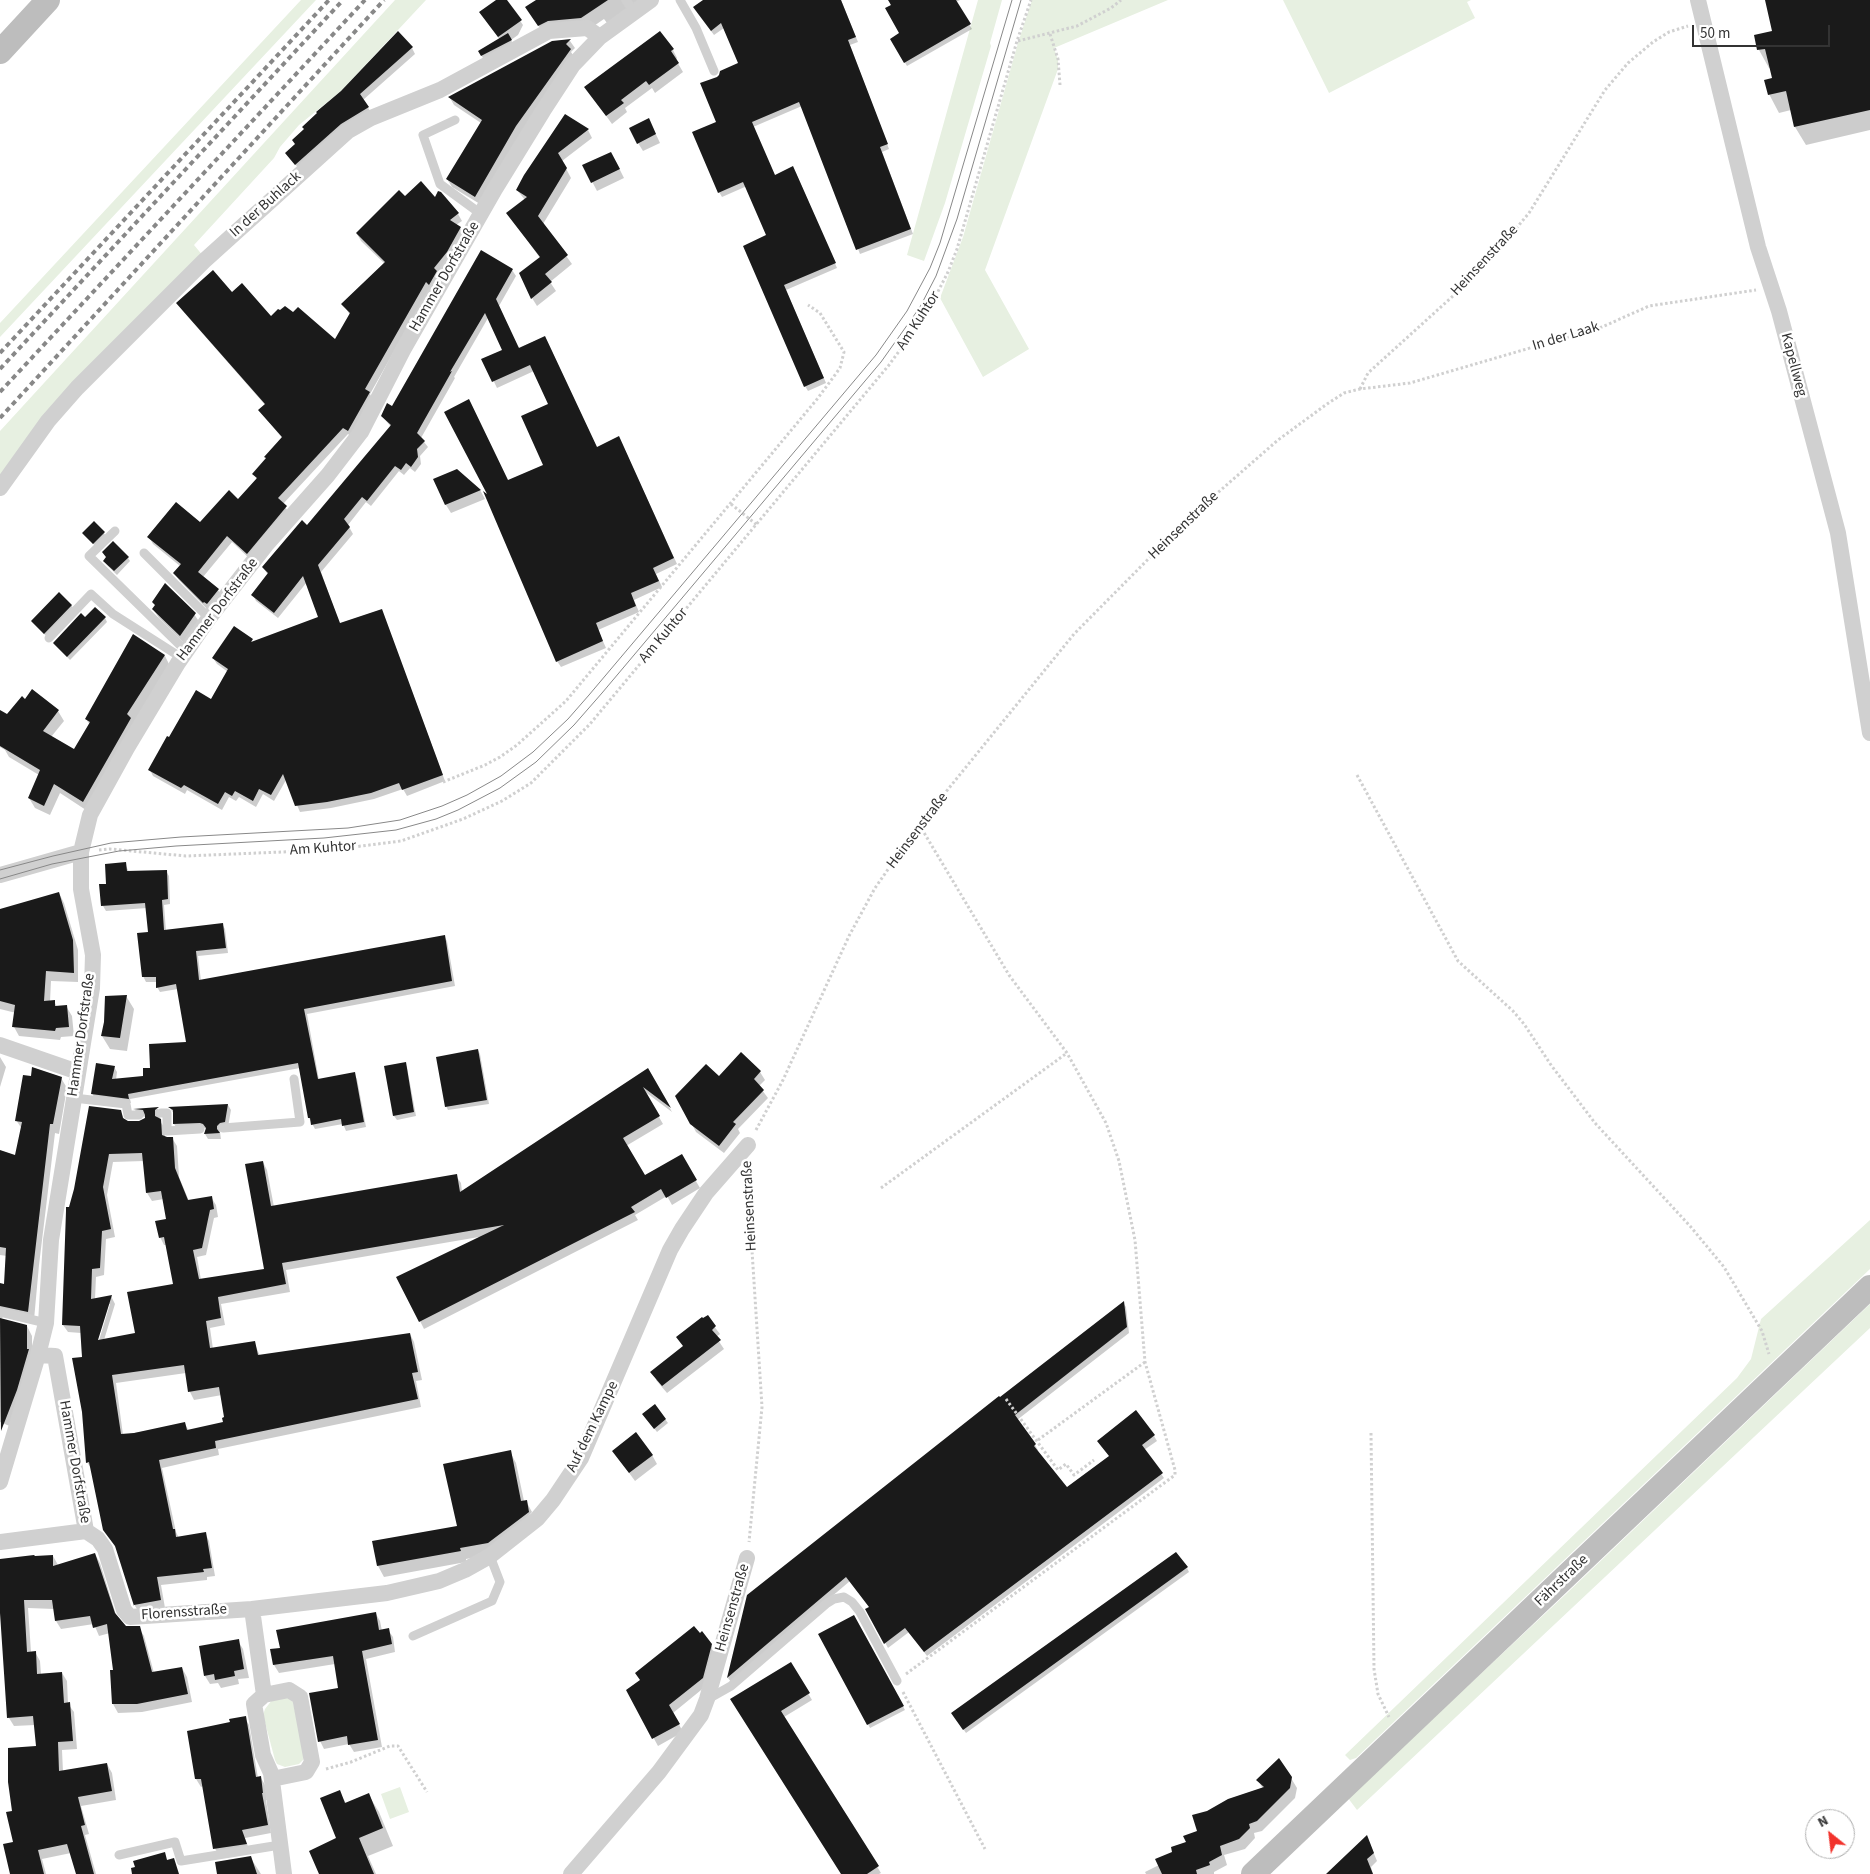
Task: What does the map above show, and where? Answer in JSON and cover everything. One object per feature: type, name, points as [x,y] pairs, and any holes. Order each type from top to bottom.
[{"type":"street","points":[[0,52],[48,0]]},
{"type":"street","name":"Hammer Dorfstraße","points":[[0,1482],[46,1323],[51,1240],[92,988],[93,955],[82,890],[81,852],[90,815],[127,748],[184,654],[209,618],[266,545],[328,475],[360,433],[403,350],[481,214],[542,111],[573,65],[630,6],[651,0]]},
{"type":"street","name":"Kapellweg","points":[[1698,0],[1758,247],[1838,533],[1870,733]]},
{"type":"street","name":"In der Buhlack","points":[[0,488],[48,421],[77,388],[204,260],[348,131],[371,118],[440,90],[549,31],[587,28],[600,37]]},
{"type":"street","points":[[0,875],[81,852]]},
{"type":"street","points":[[0,1045],[78,1072]]},
{"type":"street","name":"Auf dem Kampe","points":[[252,1608],[387,1593],[440,1581],[490,1556],[537,1519],[553,1500],[581,1458],[670,1250],[706,1193],[748,1145]]},
{"type":"street","name":"Fährstraße","points":[[1253,1874],[1870,1287]]},
{"type":"street","name":"Hammer Dorfstraße","points":[[0,1542],[86,1531],[56,1356],[38,1355]]},
{"type":"street","name":"Florensstraße","points":[[86,1531],[98,1539],[105,1549],[125,1613],[130,1616],[252,1608]]},
{"type":"street","name":"Heinsenstraße","points":[[571,1874],[659,1772],[701,1715],[708,1699],[747,1558]]},
{"type":"street","points":[[252,1608],[264,1694]]},
{"type":"street","points":[[272,1780],[306,1772],[312,1762],[300,1697],[289,1690],[264,1694],[254,1704],[263,1755],[272,1780],[284,1874]]},
{"type":"lane","points":[[680,0],[696,28],[714,70]]},
{"type":"lane","points":[[455,120],[423,135],[440,184],[481,214]]},
{"type":"lane","points":[[115,531],[89,556],[184,654]]},
{"type":"lane","points":[[144,553],[209,618]]},
{"type":"lane","points":[[49,638],[92,594],[113,614],[184,654]]},
{"type":"lane","points":[[223,1128],[300,1122],[294,1078]]},
{"type":"lane","points":[[74,1098],[126,1104],[128,1115],[140,1115]]},
{"type":"lane","points":[[161,1113],[167,1113],[168,1131],[200,1130]]},
{"type":"lane","points":[[0,1312],[46,1323]]},
{"type":"lane","points":[[412,1636],[492,1601],[500,1582],[490,1556]]},
{"type":"lane","points":[[708,1699],[731,1686],[826,1604],[834,1598],[844,1597],[852,1602],[860,1612],[897,1681]]},
{"type":"lane","points":[[119,1855],[175,1842],[181,1861],[280,1845]]},
{"type":"path","name":"Am Kuhtor","points":[[81,852],[110,849],[186,856],[330,850],[369,846],[401,841],[463,820],[531,783],[590,724],[889,365],[927,314],[940,291],[957,249],[1031,0]]},
{"type":"path","points":[[1017,42],[1050,34],[1086,22],[1121,0]]},
{"type":"path","name":"Heinsenstraße","points":[[747,1558],[762,1407],[747,1170],[748,1145],[783,1080],[849,936],[876,888],[919,825],[1074,634],[1190,517],[1285,435],[1327,404],[1344,394],[1360,389],[1368,374],[1453,296],[1529,213],[1605,90],[1628,63],[1653,42],[1669,32],[1702,22]]},
{"type":"path","points":[[1050,34],[1058,59],[1060,85]]},
{"type":"path","name":"In der Laak","points":[[1360,389],[1410,383],[1602,327],[1649,306],[1771,288]]},
{"type":"path","points":[[443,782],[485,766],[500,757],[517,745],[566,701],[732,504],[818,398],[840,368],[844,352],[820,313],[808,305]]},
{"type":"path","points":[[732,504],[757,525]]},
{"type":"path","points":[[1357,775],[1458,961],[1513,1011],[1595,1123],[1690,1226],[1724,1267],[1762,1331],[1769,1355]]},
{"type":"path","points":[[919,825],[1009,975],[1067,1053],[1106,1123],[1119,1161],[1135,1240],[1145,1362],[1175,1470],[1175,1475],[897,1681],[985,1848]]},
{"type":"path","points":[[881,1188],[1067,1053]]},
{"type":"path","points":[[1038,1440],[1145,1362]]},
{"type":"path","points":[[1006,1399],[1038,1440],[1058,1470],[1066,1464],[1074,1475],[1094,1460]]},
{"type":"path","points":[[1371,1433],[1374,1669],[1378,1694],[1383,1708],[1394,1723]]},
{"type":"path","points":[[309,1766],[318,1771],[351,1762],[390,1746],[398,1746],[427,1792]]},
{"type":"green space","points":[[301,0],[316,0],[0,337],[0,323]]},
{"type":"green space","points":[[395,0],[426,0],[341,91],[299,125],[280,147],[274,158],[194,245],[204,257],[0,485],[0,431]]},
{"type":"green space","points":[[978,0],[1002,0],[990,43],[991,46],[945,203],[924,261],[907,255]]},
{"type":"green space","points":[[1032,0],[1168,0],[1054,48],[1058,60],[1058,69],[985,270],[1029,349],[983,377],[940,298],[963,237]]},
{"type":"green space","points":[[1283,0],[1471,0],[1467,2],[1475,18],[1329,93]]},
{"type":"green space","points":[[1870,1220],[1870,1269],[1356,1758],[1350,1760],[1345,1755],[1737,1378],[1751,1359],[1761,1319]]},
{"type":"green space","points":[[1870,1304],[1870,1328],[1357,1810],[1348,1798],[1566,1594]]},
{"type":"green space","points":[[286,1697],[293,1702],[304,1754],[303,1760],[299,1764],[285,1767],[277,1764],[275,1760],[263,1715],[272,1700]]},
{"type":"green space","points":[[400,1787],[409,1812],[390,1819],[381,1794]]},
{"type":"building","points":[[496,0],[507,0],[522,20],[498,37],[479,12]]},
{"type":"building","points":[[536,0],[608,0],[581,18],[548,21],[538,26],[525,7]]},
{"type":"building","points":[[703,0],[841,0],[856,37],[848,40],[888,144],[880,147],[911,229],[856,250],[799,102],[752,122],[775,175],[793,166],[836,263],[784,285],[824,378],[804,387],[743,246],[766,235],[743,182],[718,193],[692,132],[716,122],[700,83],[717,77],[720,71],[738,63],[721,23],[711,31],[693,7]]},
{"type":"building","points":[[888,0],[956,0],[971,24],[904,63],[890,39],[899,33],[885,8],[891,5]]},
{"type":"building","points":[[1765,0],[1870,0],[1870,110],[1794,127],[1786,91],[1768,95],[1764,80],[1772,78],[1765,49],[1757,50],[1754,35],[1772,31]]},
{"type":"building","points":[[398,31],[413,47],[360,94],[369,107],[341,124],[295,165],[285,153],[295,144],[292,140],[304,129],[302,127],[316,112],[341,91]]},
{"type":"building","points":[[660,31],[674,49],[671,51],[679,63],[649,85],[646,81],[621,100],[624,103],[606,116],[584,87]]},
{"type":"building","points":[[508,33],[512,40],[481,56],[478,51]]},
{"type":"building","points":[[571,39],[566,44],[571,49],[516,126],[475,197],[446,179],[482,120],[448,97],[552,41]]},
{"type":"building","points":[[565,114],[589,129],[558,153],[567,168],[538,216],[568,255],[545,274],[552,282],[531,299],[519,273],[540,257],[506,213],[527,197],[516,190]]},
{"type":"building","points":[[649,118],[656,134],[637,144],[629,128]]},
{"type":"building","points":[[611,152],[620,169],[591,183],[582,165]]},
{"type":"building","points":[[421,181],[435,197],[438,191],[441,192],[459,213],[450,220],[461,227],[447,252],[434,268],[437,271],[429,285],[426,282],[365,389],[370,392],[348,431],[343,428],[278,498],[287,506],[247,554],[227,536],[198,572],[219,589],[207,604],[203,603],[173,573],[181,564],[147,537],[176,502],[200,522],[229,490],[238,499],[257,478],[252,474],[282,437],[258,410],[265,404],[176,303],[213,270],[232,292],[242,283],[271,316],[278,309],[280,310],[285,306],[293,312],[298,307],[335,339],[350,313],[341,304],[385,262],[356,233],[399,190],[405,196]]},
{"type":"building","points":[[481,250],[513,269],[496,299],[519,348],[545,336],[597,447],[619,436],[674,558],[653,568],[659,581],[631,593],[636,606],[596,623],[603,641],[556,662],[483,491],[487,494],[444,412],[469,399],[508,480],[543,465],[521,416],[548,404],[530,365],[492,382],[481,359],[502,350],[485,313],[417,433],[425,441],[417,449],[418,457],[411,467],[406,463],[401,470],[395,466],[367,501],[362,497],[344,519],[350,527],[318,565],[340,623],[382,609],[443,775],[402,790],[399,783],[371,793],[295,806],[283,774],[271,795],[259,789],[253,801],[235,791],[232,796],[225,792],[218,804],[184,785],[181,788],[148,770],[196,690],[211,699],[228,669],[212,658],[234,626],[253,639],[251,642],[318,617],[303,576],[274,613],[251,595],[268,573],[262,567],[302,520],[307,525],[391,425],[381,416],[387,403],[392,406]]},
{"type":"building","points":[[457,469],[481,490],[445,505],[433,479]]},
{"type":"building","points":[[94,521],[105,532],[93,544],[82,533]]},
{"type":"building","points":[[113,541],[129,557],[114,571],[103,561],[106,557],[102,552]]},
{"type":"building","points":[[165,583],[196,613],[180,636],[152,609],[155,605],[152,602]]},
{"type":"building","points":[[59,592],[72,605],[44,634],[31,621]]},
{"type":"building","points":[[95,607],[106,617],[67,657],[53,643],[81,613],[85,617]]},
{"type":"building","points":[[133,634],[165,655],[127,714],[131,718],[83,802],[54,784],[44,806],[28,798],[40,770],[0,746],[0,710],[7,714],[22,696],[25,699],[32,689],[59,710],[43,731],[74,749],[90,722],[85,719]]},
{"type":"building","points":[[126,862],[127,871],[167,870],[168,899],[162,900],[164,930],[223,923],[226,948],[196,951],[199,980],[445,935],[452,981],[304,1009],[318,1079],[355,1072],[364,1122],[342,1126],[341,1119],[311,1125],[298,1063],[128,1094],[129,1099],[91,1094],[96,1063],[115,1066],[112,1079],[143,1076],[143,1068],[150,1068],[149,1044],[186,1042],[176,984],[156,988],[156,977],[142,977],[137,933],[148,932],[145,903],[101,906],[99,884],[106,884],[105,864]]},
{"type":"building","points":[[59,892],[73,940],[74,973],[46,971],[44,1001],[55,1000],[55,1006],[67,1005],[69,1027],[56,1028],[55,1031],[12,1027],[15,1005],[0,1001],[0,909]]},
{"type":"building","points":[[127,995],[120,1038],[101,1036],[104,1022],[105,996]]},
{"type":"building","points":[[478,1049],[487,1100],[445,1107],[436,1057]]},
{"type":"building","points":[[741,1052],[761,1071],[754,1079],[764,1090],[733,1122],[736,1124],[719,1146],[690,1124],[675,1096],[706,1064],[719,1076]]},
{"type":"building","points":[[406,1062],[414,1112],[393,1116],[384,1066]]},
{"type":"building","points":[[32,1067],[62,1077],[53,1124],[50,1124],[28,1312],[0,1306],[0,1283],[4,1284],[6,1248],[0,1247],[0,1150],[15,1155],[22,1122],[15,1121],[23,1075],[31,1076]]},
{"type":"building","points":[[648,1068],[671,1108],[643,1087],[660,1116],[623,1138],[645,1175],[682,1154],[697,1180],[666,1198],[661,1189],[631,1207],[635,1212],[419,1322],[396,1277],[504,1225],[282,1263],[286,1284],[218,1297],[221,1318],[206,1321],[210,1348],[255,1341],[258,1355],[410,1333],[418,1372],[412,1373],[418,1399],[215,1441],[216,1448],[159,1460],[176,1537],[206,1532],[212,1568],[203,1569],[204,1572],[157,1577],[161,1600],[134,1606],[115,1546],[103,1530],[89,1462],[86,1463],[82,1412],[72,1358],[82,1357],[80,1326],[62,1325],[66,1207],[69,1207],[74,1189],[89,1106],[121,1110],[123,1118],[128,1121],[139,1121],[145,1118],[143,1110],[133,1109],[159,1107],[155,1110],[155,1116],[161,1119],[162,1135],[173,1137],[175,1168],[188,1200],[212,1196],[214,1209],[210,1210],[202,1248],[193,1250],[199,1279],[264,1269],[245,1164],[263,1161],[271,1206],[457,1174],[460,1192]],"holes":[[[142,1153],[146,1193],[161,1191],[166,1219],[155,1221],[159,1238],[164,1237],[173,1284],[127,1292],[135,1333],[98,1340],[112,1295],[91,1299],[92,1269],[100,1268],[102,1231],[111,1229],[103,1187],[109,1154]],[[184,1365],[188,1392],[219,1387],[224,1417],[222,1418],[223,1422],[187,1430],[185,1422],[121,1434],[112,1375]]]},
{"type":"building","points":[[228,1104],[225,1122],[217,1126],[220,1133],[204,1134],[206,1128],[200,1123],[173,1124],[173,1110],[168,1107]]},
{"type":"building","points":[[1124,1301],[1127,1327],[1015,1415],[1036,1444],[1034,1446],[1067,1487],[1109,1456],[1097,1441],[1136,1410],[1155,1435],[1142,1445],[1163,1473],[924,1652],[905,1628],[884,1644],[865,1609],[869,1607],[846,1577],[727,1678],[747,1595],[999,1396]]},
{"type":"building","points":[[708,1315],[716,1326],[712,1330],[721,1340],[662,1386],[650,1372],[683,1346],[676,1337],[702,1317]]},
{"type":"building","points":[[0,1318],[27,1325],[27,1349],[29,1349],[17,1390],[1,1431]]},
{"type":"building","points":[[655,1404],[666,1419],[654,1429],[642,1414]]},
{"type":"building","points":[[636,1432],[653,1455],[629,1473],[612,1451]]},
{"type":"building","points":[[511,1450],[521,1501],[527,1500],[529,1512],[488,1543],[460,1548],[461,1551],[377,1566],[372,1541],[457,1526],[443,1464]]},
{"type":"building","points":[[1176,1552],[1188,1567],[963,1730],[951,1713]]},
{"type":"building","points":[[95,1553],[115,1613],[126,1626],[140,1626],[152,1672],[182,1667],[188,1694],[137,1704],[112,1704],[110,1670],[113,1670],[107,1624],[93,1628],[90,1616],[55,1621],[52,1600],[24,1600],[27,1652],[36,1651],[37,1674],[62,1672],[64,1703],[70,1702],[73,1741],[58,1742],[59,1771],[107,1763],[112,1791],[78,1797],[85,1825],[81,1826],[94,1874],[76,1874],[67,1844],[38,1850],[44,1874],[10,1874],[3,1844],[13,1842],[6,1812],[12,1811],[8,1782],[8,1748],[36,1746],[33,1716],[7,1718],[0,1613],[0,1559],[53,1555],[53,1566]]},
{"type":"building","points":[[376,1612],[379,1630],[389,1628],[392,1644],[362,1651],[378,1740],[348,1745],[347,1736],[318,1742],[309,1693],[338,1688],[333,1656],[273,1665],[270,1649],[280,1648],[276,1630]]},
{"type":"building","points":[[854,1615],[904,1706],[867,1725],[818,1634]]},
{"type":"building","points":[[694,1626],[700,1633],[702,1631],[712,1644],[703,1678],[669,1705],[680,1724],[652,1739],[626,1690],[640,1680],[635,1673]]},
{"type":"building","points":[[239,1639],[244,1669],[234,1671],[235,1676],[215,1680],[214,1674],[204,1676],[199,1646]]},
{"type":"building","points":[[791,1662],[810,1693],[781,1711],[879,1866],[867,1874],[841,1874],[730,1699]]},
{"type":"building","points":[[246,1716],[256,1777],[261,1776],[268,1825],[242,1830],[247,1844],[213,1849],[201,1779],[195,1779],[187,1731],[230,1722],[229,1719]]},
{"type":"building","points":[[1279,1758],[1292,1777],[1290,1788],[1257,1821],[1249,1824],[1250,1828],[1239,1839],[1220,1846],[1222,1855],[1209,1862],[1210,1865],[1196,1870],[1197,1874],[1162,1874],[1155,1859],[1172,1852],[1171,1847],[1186,1842],[1183,1836],[1197,1831],[1192,1815],[1207,1811],[1228,1799],[1264,1787],[1256,1780]]},
{"type":"building","points":[[340,1790],[345,1803],[369,1793],[383,1828],[359,1838],[374,1874],[319,1874],[309,1851],[336,1838],[320,1798]]},
{"type":"building","points":[[1367,1835],[1374,1853],[1367,1859],[1373,1874],[1326,1874]]},
{"type":"building","points":[[165,1852],[167,1860],[174,1858],[179,1874],[132,1874],[131,1868],[135,1867],[133,1861]]},
{"type":"building","points":[[251,1856],[257,1874],[217,1874],[215,1862]]},
{"type":"tram line","points":[[0,870],[111,843],[181,837],[348,828],[400,820],[442,806],[467,795],[501,776],[533,752],[568,719],[589,695],[876,355],[907,311],[930,268],[940,243],[1012,0]]},
{"type":"tram line","points":[[0,879],[52,864],[119,851],[324,838],[396,830],[436,819],[458,810],[500,788],[536,762],[574,725],[602,693],[881,362],[920,307],[936,276],[957,219],[1021,0]]},
{"type":"railway","points":[[0,353],[329,0]]},
{"type":"railway","points":[[0,369],[343,0]]},
{"type":"railway","points":[[0,392],[365,0]]},
{"type":"railway","points":[[0,418],[384,0]]}]
